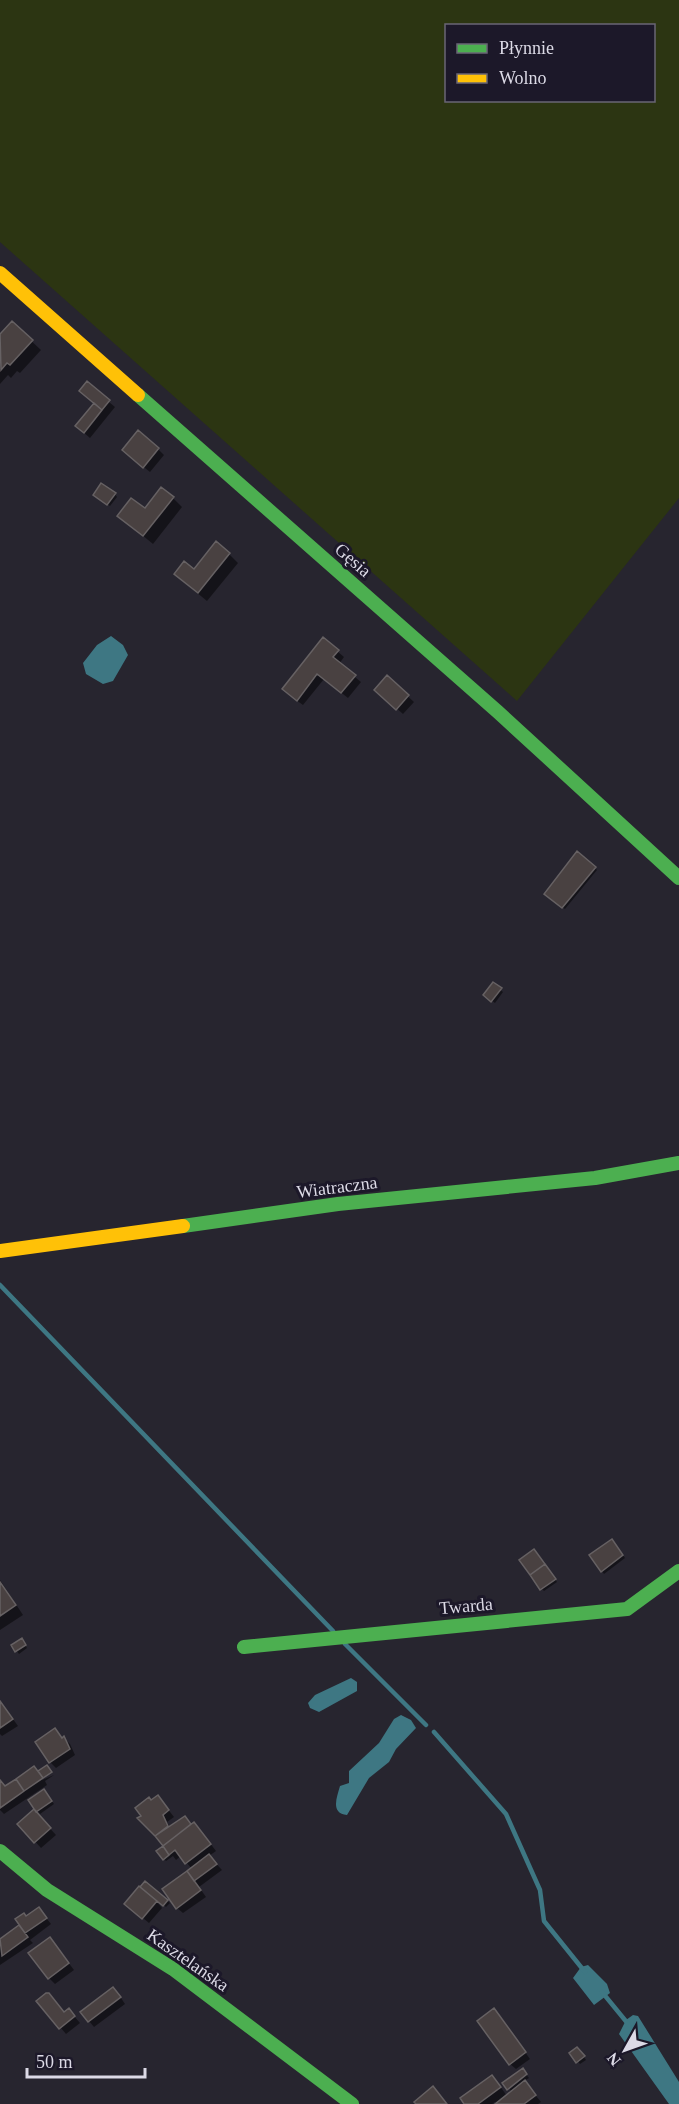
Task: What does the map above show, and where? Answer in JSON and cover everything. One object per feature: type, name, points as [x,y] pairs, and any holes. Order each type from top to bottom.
[{"type":"street","name":"Gęsia","points":[[0,273],[498,712],[679,878]]},
{"type":"street","name":"Wiatraczna","points":[[0,1251],[338,1204],[605,1176],[648,1170],[679,1162]]},
{"type":"street","name":"Twarda","points":[[244,1647],[627,1609],[679,1571]]},
{"type":"street","name":"Kasztelańska","points":[[0,1851],[47,1890],[173,1969],[352,2104]]},
{"type":"green space","points":[[0,0],[679,0],[679,498],[517,701],[0,242]]},
{"type":"water","points":[[111,636],[123,645],[128,655],[113,681],[103,684],[86,674],[83,663],[97,645]]},
{"type":"water","points":[[351,1678],[357,1682],[357,1691],[319,1712],[310,1708],[308,1703],[315,1695]]},
{"type":"water","points":[[401,1715],[411,1720],[416,1728],[396,1749],[389,1762],[369,1778],[347,1815],[342,1814],[338,1811],[336,1804],[340,1786],[349,1783],[349,1771],[379,1743],[394,1719]]},
{"type":"water","points":[[588,1965],[607,1984],[610,1993],[594,2005],[573,1978],[581,1967]]},
{"type":"water","points":[[633,2015],[638,2016],[679,2082],[679,2104],[669,2104],[619,2034],[626,2020]]},
{"type":"building","points":[[12,321],[33,340],[10,365],[7,363],[1,370],[0,334]]},
{"type":"building","points":[[87,381],[110,400],[102,410],[79,391]]},
{"type":"building","points":[[94,403],[102,410],[84,433],[75,426]]},
{"type":"building","points":[[138,430],[159,448],[143,468],[122,450]]},
{"type":"building","points":[[101,483],[116,493],[107,505],[93,495]]},
{"type":"building","points":[[161,487],[174,497],[143,536],[117,516],[131,498],[145,508]]},
{"type":"building","points":[[216,541],[230,553],[198,593],[174,574],[184,561],[194,569]]},
{"type":"building","points":[[323,637],[339,650],[333,657],[356,675],[341,693],[317,674],[297,701],[282,689]]},
{"type":"building","points":[[387,675],[409,695],[396,710],[374,690]]},
{"type":"building","points":[[577,851],[596,867],[562,908],[544,894]]},
{"type":"building","points":[[493,982],[502,988],[491,1002],[483,995]]},
{"type":"building","points":[[612,1539],[623,1555],[601,1572],[589,1555]]},
{"type":"building","points":[[534,1549],[545,1564],[530,1575],[519,1560]]},
{"type":"building","points":[[545,1564],[556,1579],[540,1590],[530,1575]]},
{"type":"building","points":[[0,1582],[16,1605],[0,1616]]},
{"type":"building","points":[[22,1638],[26,1645],[15,1652],[11,1645]]},
{"type":"building","points":[[0,1701],[13,1719],[0,1728]]},
{"type":"building","points":[[55,1728],[62,1738],[64,1736],[70,1749],[49,1763],[35,1742]]},
{"type":"building","points":[[47,1765],[52,1772],[43,1778],[38,1771]]},
{"type":"building","points":[[34,1766],[43,1778],[24,1791],[16,1779]]},
{"type":"building","points":[[16,1779],[24,1791],[0,1808],[0,1780],[5,1786]]},
{"type":"building","points":[[44,1789],[52,1801],[36,1812],[28,1800]]},
{"type":"building","points":[[158,1795],[169,1810],[163,1815],[168,1826],[155,1836],[137,1818],[141,1816],[135,1808],[149,1797],[151,1800]]},
{"type":"building","points":[[34,1809],[51,1828],[34,1843],[17,1824]]},
{"type":"building","points":[[185,1816],[191,1824],[163,1846],[155,1836]]},
{"type":"building","points":[[194,1822],[211,1844],[185,1864],[175,1850],[169,1855],[163,1846]]},
{"type":"building","points":[[163,1846],[169,1855],[163,1860],[156,1851]]},
{"type":"building","points":[[209,1854],[217,1864],[194,1881],[187,1871]]},
{"type":"building","points":[[187,1871],[201,1890],[176,1909],[162,1889]]},
{"type":"building","points":[[145,1881],[168,1900],[163,1906],[140,1887]]},
{"type":"building","points":[[139,1886],[157,1901],[142,1919],[124,1904]]},
{"type":"building","points":[[39,1907],[47,1918],[25,1933],[15,1919],[24,1913],[26,1916]]},
{"type":"building","points":[[19,1925],[28,1937],[2,1956],[0,1939]]},
{"type":"building","points":[[50,1937],[69,1963],[48,1979],[28,1953]]},
{"type":"building","points":[[113,1987],[121,1997],[88,2022],[80,2012]]},
{"type":"building","points":[[49,1993],[64,2012],[69,2008],[75,2016],[59,2029],[36,2001]]},
{"type":"building","points":[[494,2008],[526,2052],[509,2065],[477,2021]]},
{"type":"building","points":[[577,2047],[585,2056],[576,2063],[569,2053]]},
{"type":"building","points":[[523,2068],[527,2074],[507,2090],[502,2083]]},
{"type":"building","points":[[492,2075],[501,2087],[478,2104],[464,2104],[460,2098]]},
{"type":"building","points":[[525,2080],[536,2095],[524,2104],[495,2104]]},
{"type":"building","points":[[433,2086],[447,2104],[416,2104],[414,2102]]},
{"type":"waterway","points":[[0,1285],[333,1631]]},
{"type":"waterway","points":[[345,1644],[426,1725]]},
{"type":"waterway","points":[[434,1732],[506,1814],[540,1890],[544,1921],[585,1972]]},
{"type":"waterway","points":[[602,1992],[629,2025]]},
{"type":"traffic: fast","points":[[138,395],[498,712],[679,878]]},
{"type":"traffic: fast","points":[[183,1226],[338,1204],[595,1178],[679,1163]]},
{"type":"traffic: fast","points":[[244,1647],[627,1609],[679,1571]]},
{"type":"traffic: fast","points":[[0,1851],[47,1890],[173,1969],[352,2104]]},
{"type":"traffic: slow","points":[[0,273],[138,395]]},
{"type":"traffic: slow","points":[[0,1251],[183,1226]]}]
